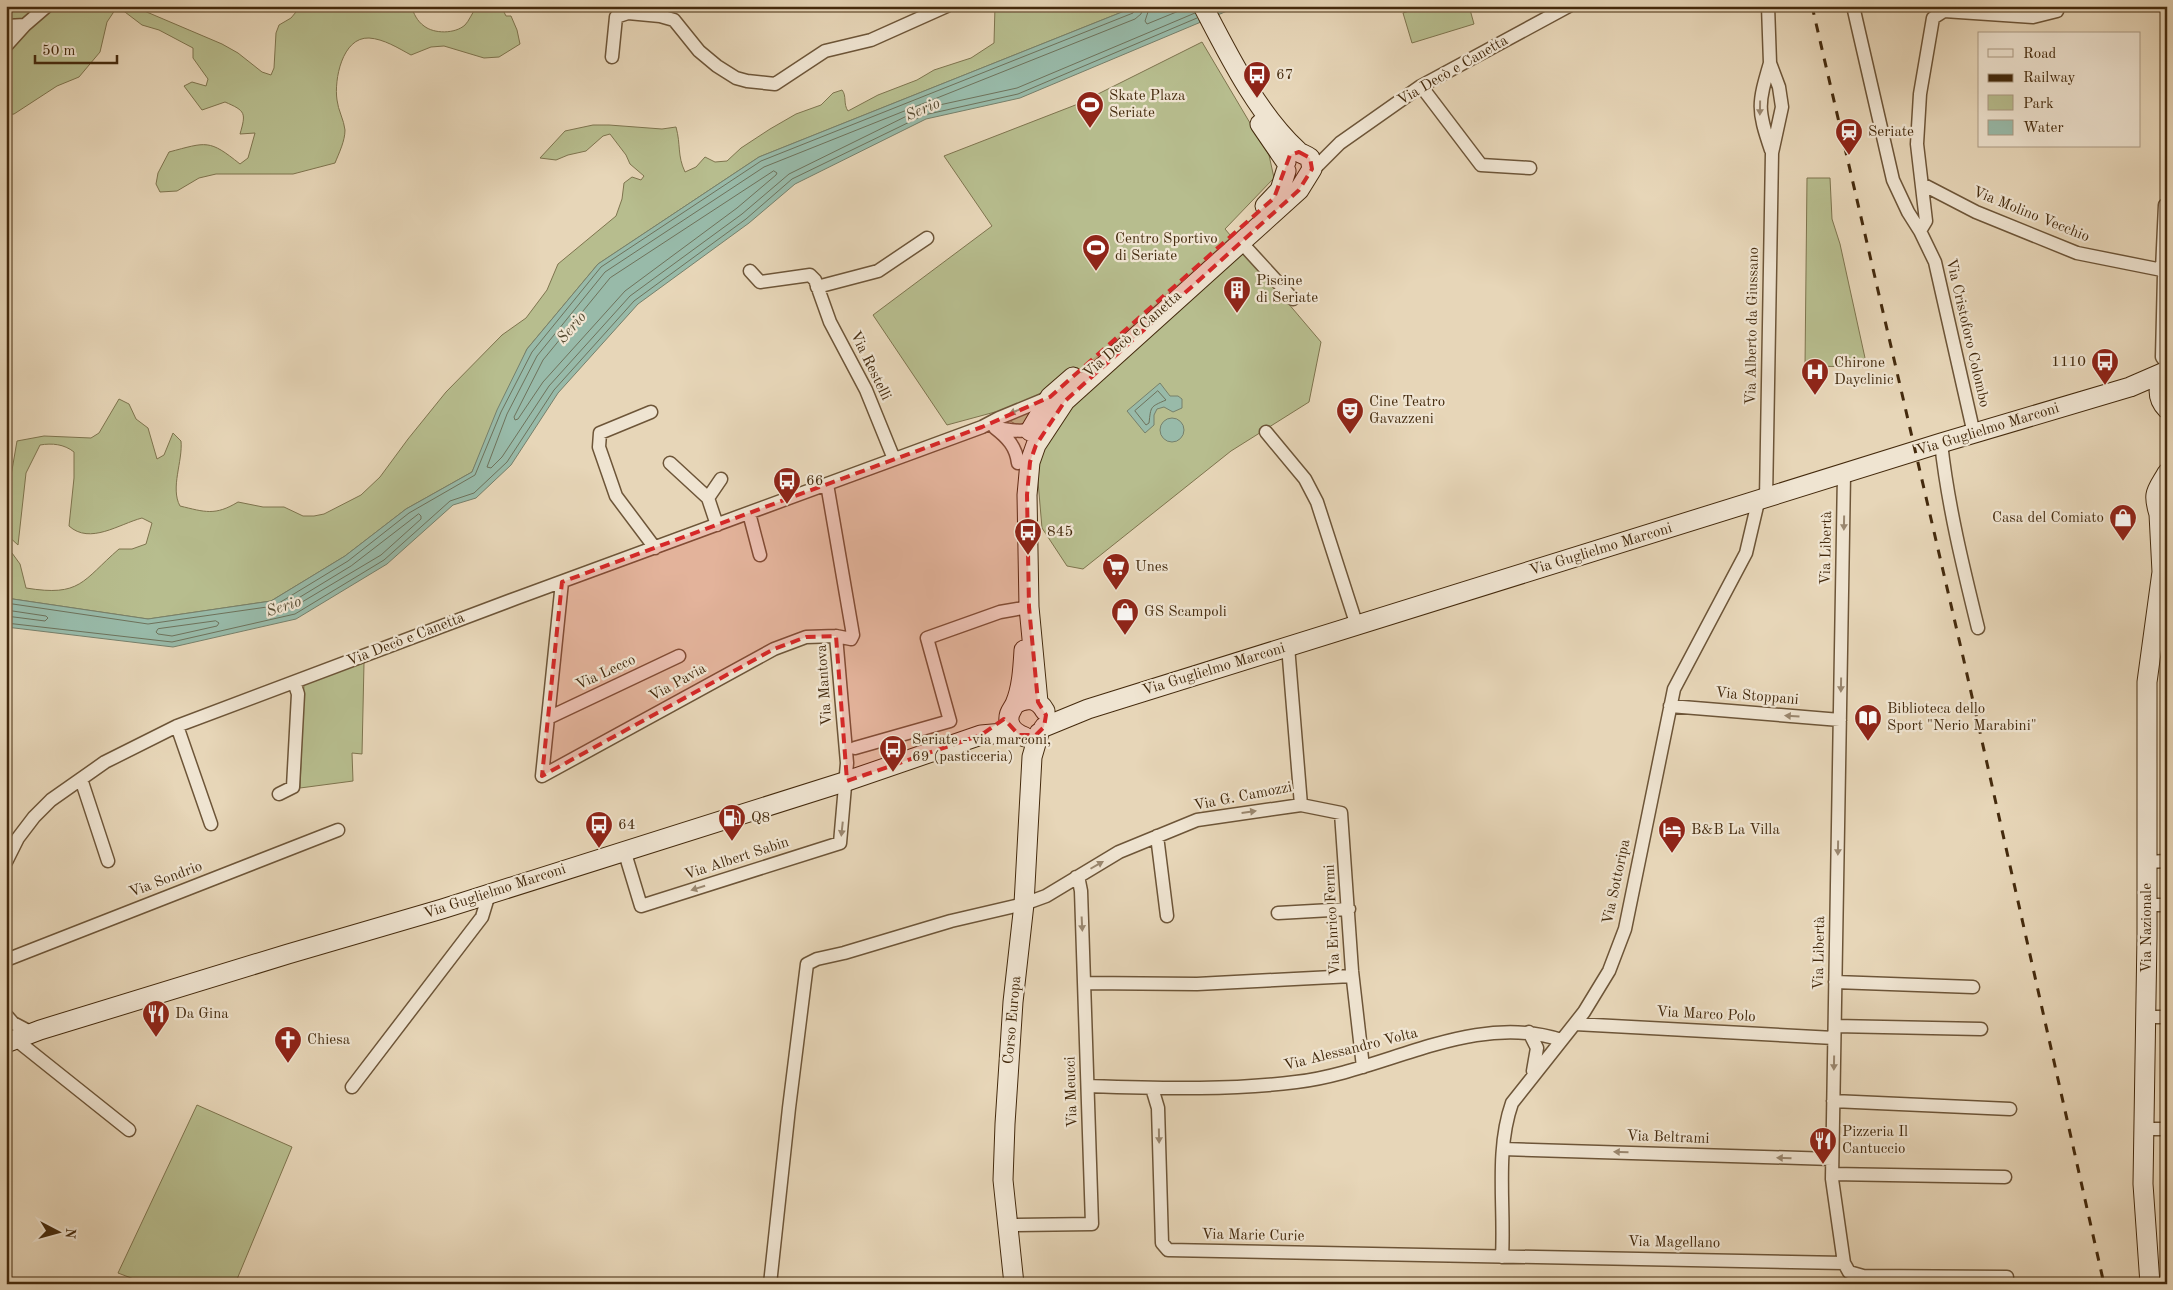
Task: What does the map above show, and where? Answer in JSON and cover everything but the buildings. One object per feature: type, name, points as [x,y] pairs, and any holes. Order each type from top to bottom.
[{"type":"main road","points":[[1192,6],[1300,165]]},
{"type":"main road","points":[[1203,6],[1218,45]]},
{"type":"main road","name":"Via Decò e Canetta","points":[[1119,352],[1299,190],[1300,165]]},
{"type":"main road","name":"Via Decò e Canetta","points":[[1050,397],[1179,285],[1274,198],[1300,165]]},
{"type":"main road","name":"Corso Europa","points":[[1014,1284],[1003,1180],[1005,1124],[1013,1002],[1024,904],[1032,757],[1046,716],[1040,704],[1029,607],[1027,495],[1030,462],[1036,445],[1065,401],[1119,352]]},
{"type":"main road","points":[[2163,404],[2159,386],[2167,372]]},
{"type":"main road","name":"Via Guglielmo Marconi","points":[[1042,730],[1072,714],[1941,443],[2130,387],[2167,372]]},
{"type":"main road","points":[[2130,387],[2143,391],[2163,404]]},
{"type":"main road","name":"Corso Europa","points":[[1028,543],[1019,519],[1018,463],[1022,445],[1050,397]]},
{"type":"main road","name":"Via Nazionale","points":[[2150,1284],[2144,1210],[2148,682],[2164,565],[2163,517],[2155,496],[2158,486],[2167,473]]},
{"type":"main road","name":"Corso Europa","points":[[1014,722],[1022,673],[1029,607]]},
{"type":"main road","points":[[1014,722],[1027,699],[1040,704],[1050,705],[1072,714]]},
{"type":"main road","points":[[1014,722],[1031,737],[1042,730]]},
{"type":"main road","points":[[1014,722],[1032,757]]},
{"type":"main road","name":"Via Guglielmo Marconi","points":[[17,1038],[489,894],[847,781],[1014,722]]},
{"type":"street","points":[[6,46],[25,25],[47,6]]},
{"type":"street","points":[[612,57],[616,17],[628,13],[660,16],[674,20],[699,51],[717,66],[736,78],[775,84],[824,51],[871,40],[947,6]]},
{"type":"street","name":"Via Decò e Canetta","points":[[1300,165],[1340,143],[1421,86],[1569,6]]},
{"type":"street","points":[[1768,6],[1770,63],[1760,107],[1769,127]]},
{"type":"street","name":"Via Cristoforo Colombo","points":[[1853,6],[1894,180],[1908,212],[1920,231],[1935,262],[1974,434]]},
{"type":"street","points":[[1920,231],[1926,221],[1917,144],[1919,102],[1933,18],[1944,11],[1983,10],[2033,17],[2057,12],[2059,6]]},
{"type":"street","points":[[6,26],[25,25]]},
{"type":"street","points":[[1769,127],[1782,107],[1779,88],[1770,63]]},
{"type":"street","points":[[1764,86],[1769,85],[1779,88]]},
{"type":"street","points":[[1421,86],[1481,166],[1530,168]]},
{"type":"street","name":"Via Alberto da Giussano","points":[[1762,500],[1772,152],[1769,127]]},
{"type":"street","name":"Via Molino Vecchio","points":[[1922,184],[1976,212],[2077,253],[2165,273]]},
{"type":"street","points":[[2165,205],[2162,358],[2167,364]]},
{"type":"street","points":[[750,271],[760,282],[810,275],[815,280],[817,287],[878,271],[927,238]]},
{"type":"street","points":[[1240,242],[1293,299]]},
{"type":"street","name":"Via Restelli","points":[[817,287],[830,322],[866,390],[894,459]]},
{"type":"street","name":"Via Decò e Canetta","points":[[989,428],[1024,431],[1031,429],[1093,369],[1119,352]]},
{"type":"street","name":"Via Decò e Canetta","points":[[6,862],[18,838],[51,800],[105,762],[177,726],[517,596],[562,582],[894,459],[989,428],[1050,397]]},
{"type":"street","points":[[651,412],[600,433],[599,447],[616,496],[655,548]]},
{"type":"street","points":[[989,428],[1009,440],[1016,451],[1018,463]]},
{"type":"street","points":[[1266,432],[1305,479],[1316,502],[1356,626]]},
{"type":"street","points":[[1941,443],[1944,472],[1958,546],[1978,628]]},
{"type":"street","points":[[670,463],[708,498],[717,525]]},
{"type":"street","name":"Via Libertà","points":[[1844,474],[1832,1159],[1832,1174],[1844,1263]]},
{"type":"street","points":[[708,498],[721,479]]},
{"type":"street","name":"Via Mantova","points":[[827,484],[853,635],[851,639],[836,636],[841,681],[847,781]]},
{"type":"street","name":"Via Sottoripa","points":[[1502,1257],[1504,1149],[1507,1119],[1512,1103],[1575,1024],[1609,971],[1624,929],[1674,689],[1746,553],[1762,500]]},
{"type":"street","points":[[748,514],[760,555]]},
{"type":"street","name":"Via Lecco","points":[[542,776],[562,582]]},
{"type":"street","points":[[855,748],[950,721],[927,638],[1000,612],[1029,607]]},
{"type":"street","name":"Via Pavia","points":[[542,776],[774,649],[806,637],[836,636]]},
{"type":"street","name":"Via G. Camozzi","points":[[770,1284],[789,1108],[808,964],[817,958],[844,953],[952,921],[1024,904],[1046,896],[1119,852],[1197,820],[1301,805],[1288,646]]},
{"type":"street","name":"Via Lecco","points":[[548,718],[679,656]]},
{"type":"street","points":[[279,794],[293,787],[298,694],[294,682]]},
{"type":"street","name":"Via Stoppani","points":[[1670,706],[1840,720]]},
{"type":"street","points":[[177,726],[211,824]]},
{"type":"street","points":[[81,779],[108,861]]},
{"type":"street","name":"Via Albert Sabin","points":[[624,850],[641,906],[840,843],[847,781]]},
{"type":"street","name":"Via Enrico Fermi","points":[[1301,805],[1342,813],[1352,976],[1363,1067]]},
{"type":"street","name":"Via Sondrio","points":[[6,960],[338,830]]},
{"type":"street","points":[[1157,836],[1167,916]]},
{"type":"street","points":[[2148,862],[2167,861]]},
{"type":"street","name":"Via Meucci","points":[[1008,1225],[1092,1224],[1081,891],[1080,881],[1076,877]]},
{"type":"street","points":[[352,1088],[482,917],[489,894]]},
{"type":"street","points":[[2147,906],[2167,905]]},
{"type":"street","points":[[1278,913],[1349,909]]},
{"type":"street","points":[[1085,983],[1197,984],[1352,976]]},
{"type":"street","points":[[1836,982],[1973,987]]},
{"type":"street","points":[[6,1015],[13,1023],[17,1038],[129,1130]]},
{"type":"street","points":[[2145,1017],[2167,1017]]},
{"type":"street","name":"Via Marco Polo","points":[[1575,1024],[1835,1032],[1980,1029]]},
{"type":"street","name":"Via Alessandro Volta","points":[[1088,1086],[1152,1088],[1234,1087],[1297,1082],[1363,1067],[1474,1034],[1510,1031],[1529,1032],[1561,1040]]},
{"type":"street","points":[[1529,1032],[1537,1048],[1532,1076]]},
{"type":"street","name":"Via Marie Curie","points":[[1152,1088],[1158,1108],[1162,1243],[1168,1250],[1502,1257]]},
{"type":"street","points":[[1833,1101],[2010,1109]]},
{"type":"street","points":[[2145,1128],[2167,1129]]},
{"type":"street","name":"Via Beltrami","points":[[1504,1149],[1832,1159]]},
{"type":"street","points":[[1832,1174],[2005,1177]]},
{"type":"street","name":"Via Magellano","points":[[1502,1257],[1844,1263]]},
{"type":"street","points":[[1844,1263],[1849,1272],[1863,1276],[2007,1277]]},
{"type":"highlighted area","points":[[1299,152],[1310,158],[1312,169],[1299,190],[1065,401],[1036,445],[1030,462],[1027,495],[1029,607],[1038,702],[1046,715],[1044,727],[1036,735],[1019,735],[1004,719],[981,735],[847,781],[836,636],[806,637],[774,649],[542,776],[562,582],[982,427],[1050,397],[1274,198],[1290,155]]},
{"type":"green space","points":[[6,6],[137,6],[142,10],[222,44],[238,53],[262,72],[271,75],[274,68],[276,33],[279,25],[291,18],[301,6],[411,6],[419,22],[424,26],[428,29],[444,32],[456,30],[465,25],[476,8],[475,6],[501,6],[506,16],[511,16],[520,44],[499,57],[484,58],[444,46],[431,47],[411,55],[380,40],[369,38],[360,40],[352,44],[346,52],[339,71],[336,92],[345,134],[335,163],[293,174],[216,174],[199,178],[177,191],[160,192],[156,184],[158,173],[169,152],[192,146],[207,145],[221,150],[240,164],[248,158],[255,133],[240,134],[243,114],[237,108],[225,102],[202,110],[184,86],[192,82],[206,86],[208,79],[193,58],[193,48],[159,30],[142,25],[121,9],[115,10],[107,22],[100,52],[79,77],[57,86],[14,114],[6,115]]},
{"type":"green space","points":[[995,6],[1137,6],[759,157],[598,264],[527,349],[472,472],[406,509],[345,556],[271,601],[148,619],[6,598],[6,554],[12,553],[20,564],[26,588],[59,590],[70,588],[88,578],[119,549],[132,549],[146,544],[152,523],[142,518],[105,531],[86,534],[69,526],[74,478],[74,452],[58,445],[40,445],[26,473],[18,545],[6,534],[6,505],[17,441],[44,436],[91,438],[99,433],[119,399],[129,404],[136,419],[148,428],[157,459],[164,455],[173,433],[181,441],[176,483],[177,499],[180,506],[210,512],[223,509],[238,502],[263,507],[284,507],[303,516],[324,514],[361,495],[380,477],[446,392],[502,335],[526,318],[547,290],[558,264],[616,216],[622,199],[624,183],[632,177],[641,180],[644,176],[630,164],[626,155],[610,134],[603,136],[586,151],[556,160],[540,158],[565,131],[593,125],[662,129],[676,127],[681,160],[685,172],[696,167],[705,157],[715,162],[727,161],[741,148],[770,129],[796,114],[821,105],[833,93],[842,90],[848,111],[878,95],[917,80],[934,70],[971,58],[994,43]]},
{"type":"green space","points":[[1425,6],[1469,6],[1474,24],[1412,43],[1403,13]]},
{"type":"green space","name":"Centro Sportivo di Seriate","points":[[1202,42],[1269,155],[1274,178],[1225,229],[1321,342],[1309,402],[1231,451],[1083,569],[1067,566],[1042,528],[1034,435],[995,412],[947,425],[873,315],[992,226],[944,156],[1078,104]]},
{"type":"green space","points":[[1807,178],[1830,178],[1832,219],[1840,244],[1867,367],[1805,366]]},
{"type":"green space","points":[[364,663],[362,754],[352,753],[353,781],[300,788],[304,683]]},
{"type":"green space","points":[[197,1105],[292,1147],[235,1284],[147,1284],[118,1273]]},
{"type":"water","name":"Serio","points":[[1137,6],[1239,6],[1020,98],[926,119],[795,184],[749,223],[638,304],[558,393],[511,465],[476,498],[453,505],[387,564],[296,619],[173,647],[6,627],[6,598],[148,619],[271,601],[345,556],[406,509],[472,472],[497,410],[527,349],[598,264],[759,157]]},
{"type":"water","points":[[1160,383],[1170,396],[1178,396],[1182,399],[1182,408],[1173,412],[1164,407],[1157,409],[1154,415],[1154,425],[1145,433],[1127,411]]},
{"type":"water","points":[[1167,418],[1177,418],[1184,425],[1184,435],[1177,442],[1167,442],[1160,435],[1160,425]]},
{"type":"railway","points":[[1812,6],[1964,661],[2104,1284]]},
{"type":"place","name":"67","points":[[1257,99]]},
{"type":"place","name":"Skate Plaza Seriate","points":[[1090,129]]},
{"type":"place","name":"Seriate","points":[[1849,156]]},
{"type":"place","name":"Centro Sportivo di Seriate","points":[[1096,272]]},
{"type":"place","name":"Piscine di Seriate","points":[[1237,314]]},
{"type":"place","name":"1110","points":[[2105,386]]},
{"type":"place","name":"Chirone Dayclinic","points":[[1815,396]]},
{"type":"place","name":"Cine Teatro Gavazzeni","points":[[1350,435]]},
{"type":"place","name":"66","points":[[787,505]]},
{"type":"place","name":"Casa del Comiato","points":[[2123,542]]},
{"type":"place","name":"845","points":[[1028,556]]},
{"type":"place","name":"Unes","points":[[1116,591]]},
{"type":"place","name":"GS Scampoli","points":[[1125,636]]},
{"type":"place","name":"Biblioteca dello Sport \"Nerio Marabini\"","points":[[1868,742]]},
{"type":"place","name":"Seriate - via marconi, 69 (pasticceria)","points":[[893,773]]},
{"type":"place","name":"Q8","points":[[732,842]]},
{"type":"place","name":"64","points":[[599,849]]},
{"type":"place","name":"B&B La Villa","points":[[1672,854]]},
{"type":"place","name":"Da Gina","points":[[156,1038]]},
{"type":"place","name":"Chiesa","points":[[288,1064]]},
{"type":"place","name":"Pizzeria Il Cantuccio","points":[[1823,1165]]}]
